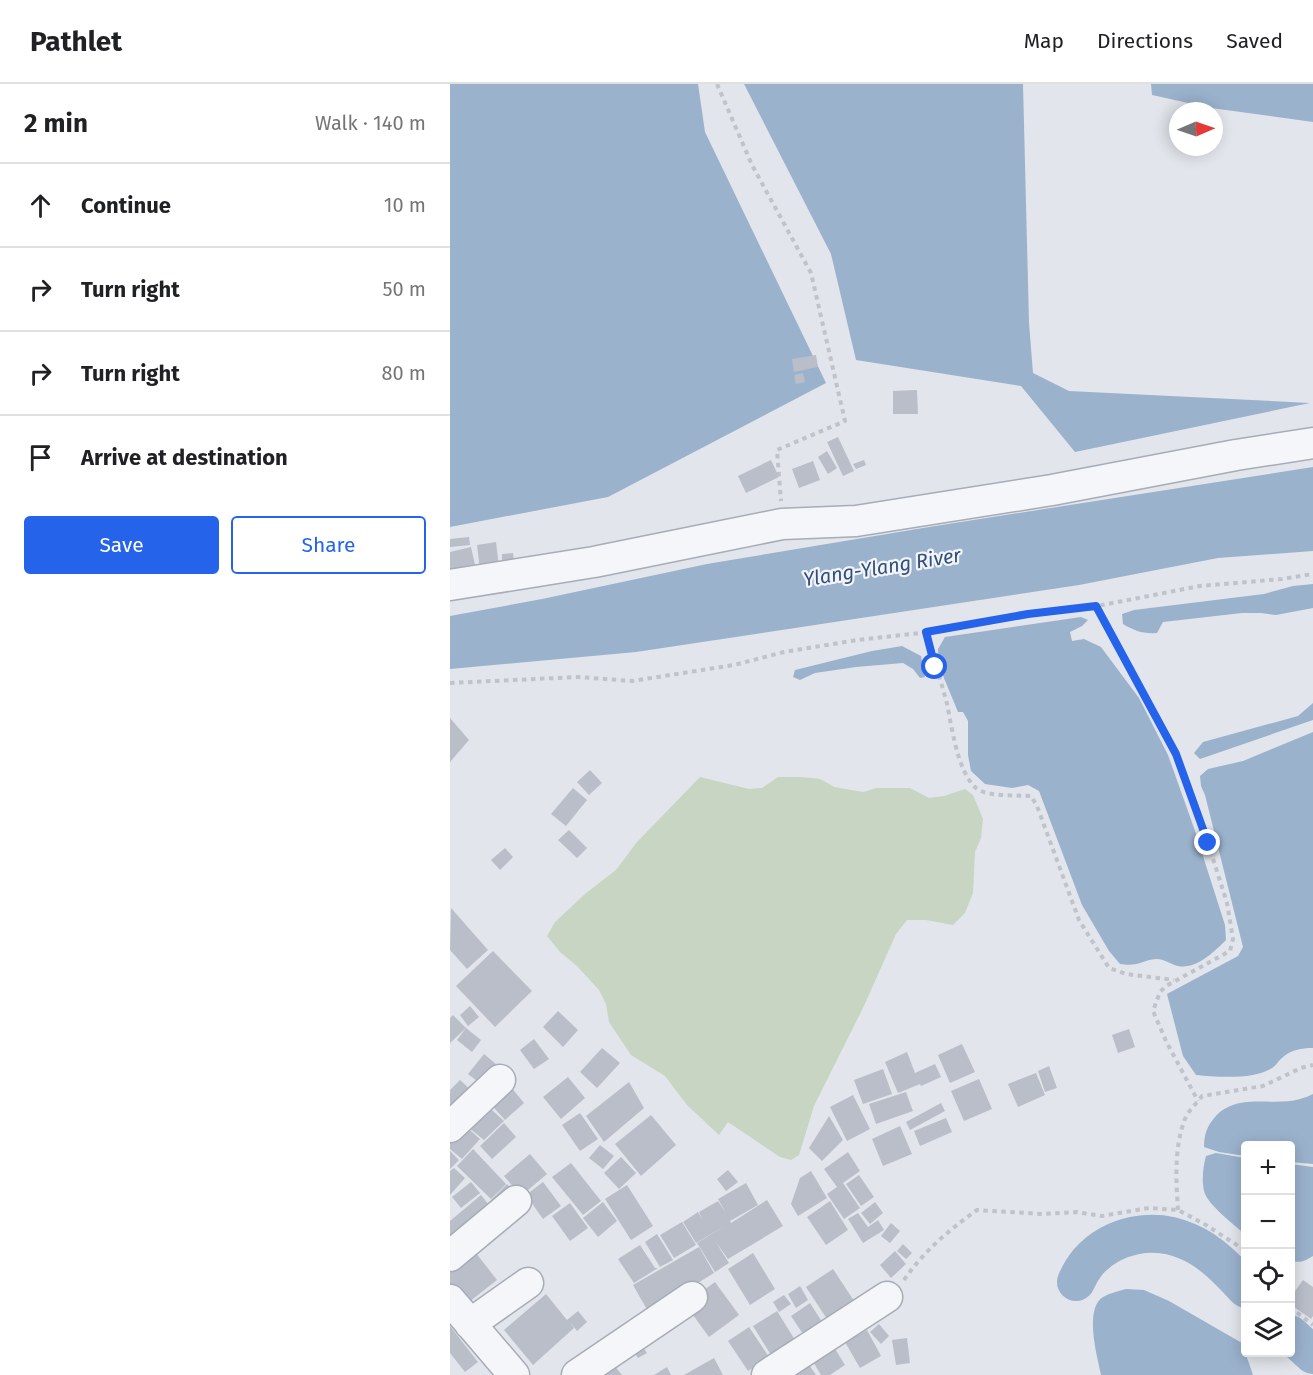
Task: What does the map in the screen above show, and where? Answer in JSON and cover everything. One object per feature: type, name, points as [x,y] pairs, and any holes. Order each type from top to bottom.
[{"type":"street","points":[[450,585],[594,562],[782,524],[856,521],[1052,490],[1236,455],[1313,444]]},
{"type":"street","points":[[450,1127],[500,1080]]},
{"type":"street","points":[[450,1256],[516,1201]]},
{"type":"street","points":[[470,1324],[528,1283]]},
{"type":"street","points":[[576,1375],[692,1297]]},
{"type":"street","points":[[767,1375],[887,1298]]},
{"type":"street","points":[[450,1300],[509,1373]]},
{"type":"path","points":[[717,84],[752,165],[811,273],[845,421],[777,450],[782,524]]},
{"type":"path","points":[[450,683],[578,677],[632,681],[734,665],[784,652],[926,632],[1028,614],[1096,606],[1200,586],[1313,574]]},
{"type":"path","points":[[1096,606],[1176,754],[1227,903],[1233,939],[1230,951],[1166,986],[1160,992],[1154,1011],[1166,1041],[1198,1101]]},
{"type":"path","points":[[926,632],[947,704],[954,744],[967,775],[976,788],[993,794],[1030,796],[1037,806],[1079,920],[1110,968],[1126,974],[1176,981]]},
{"type":"path","points":[[1178,1210],[1176,1182],[1179,1147],[1185,1118],[1202,1096],[1263,1086],[1301,1068],[1313,1065]]},
{"type":"path","points":[[887,1298],[899,1288],[917,1262],[940,1239],[977,1210],[1043,1214],[1076,1212],[1102,1216],[1149,1208],[1178,1210],[1242,1249]]},
{"type":"path","points":[[1295,1311],[1313,1325]]},
{"type":"green space","points":[[700,777],[749,789],[762,788],[778,777],[801,777],[820,779],[834,787],[863,792],[877,788],[910,788],[929,798],[965,789],[973,795],[983,819],[981,838],[975,852],[973,893],[965,913],[953,925],[926,920],[907,920],[896,934],[863,1008],[814,1106],[799,1155],[791,1160],[780,1157],[728,1122],[719,1135],[687,1105],[665,1076],[631,1055],[609,1022],[606,1004],[599,990],[547,936],[555,922],[585,894],[616,870],[637,842]]},
{"type":"water","points":[[450,84],[698,84],[705,132],[826,383],[608,497],[450,527]]},
{"type":"water","points":[[744,84],[1023,84],[1029,323],[1033,373],[1069,391],[1310,403],[1075,452],[1021,386],[856,360],[831,254]]},
{"type":"water","points":[[1151,84],[1313,84],[1313,122],[1223,110],[1223,102],[1184,102],[1152,95]]},
{"type":"water","name":"Ylang-Ylang River","points":[[1313,467],[1313,551],[1218,558],[1079,585],[636,652],[450,669],[450,616],[707,564]]},
{"type":"water","points":[[1313,584],[1313,608],[1276,615],[1242,613],[1163,622],[1157,633],[1139,632],[1123,624],[1122,614],[1134,610],[1264,594],[1293,586]]},
{"type":"water","points":[[1081,617],[1088,620],[1070,632],[1072,641],[1084,639],[1101,647],[1139,698],[1168,755],[1225,925],[1226,940],[1205,959],[1192,965],[1178,966],[1156,959],[1132,965],[1120,964],[1109,951],[1082,905],[1039,791],[1028,785],[1012,788],[985,784],[971,771],[968,755],[968,721],[963,712],[958,712],[939,666],[938,649],[945,637]]},
{"type":"water","points":[[902,646],[921,656],[925,677],[920,678],[913,669],[903,663],[815,673],[800,680],[793,677],[795,670]]},
{"type":"water","points":[[1313,703],[1313,720],[1200,759],[1194,753],[1203,742],[1298,716]]},
{"type":"water","points":[[1313,732],[1313,1048],[1292,1051],[1265,1072],[1235,1077],[1196,1075],[1183,1056],[1167,994],[1238,956],[1243,947],[1200,776],[1208,769],[1243,761]]},
{"type":"water","points":[[1313,1094],[1313,1164],[1295,1162],[1295,1141],[1241,1141],[1241,1155],[1204,1147],[1208,1127],[1224,1109],[1244,1102],[1302,1099]]},
{"type":"water","points":[[1216,1153],[1241,1157],[1241,1231],[1217,1210],[1205,1194],[1203,1175],[1206,1156]]},
{"type":"water","points":[[1295,1165],[1313,1167],[1313,1256],[1299,1262],[1295,1261]]},
{"type":"water","points":[[1126,1289],[1144,1290],[1169,1301],[1241,1342],[1241,1357],[1247,1357],[1253,1375],[1101,1375],[1093,1333],[1094,1312],[1097,1303],[1112,1293]]},
{"type":"building","points":[[816,355],[818,367],[794,372],[792,359]]},
{"type":"building","points":[[803,373],[805,382],[796,384],[794,375]]},
{"type":"building","points":[[917,390],[918,414],[893,414],[893,391]]},
{"type":"building","points":[[838,437],[854,471],[843,476],[827,442]]},
{"type":"building","points":[[827,451],[837,468],[828,474],[818,457]]},
{"type":"building","points":[[771,460],[779,477],[746,493],[738,476]]},
{"type":"building","points":[[864,460],[866,465],[856,469],[853,464]]},
{"type":"building","points":[[813,461],[820,480],[799,488],[792,469]]},
{"type":"building","points":[[469,537],[470,545],[450,547],[450,539]]},
{"type":"building","points":[[496,542],[500,576],[481,578],[477,545]]},
{"type":"building","points":[[471,547],[477,574],[450,581],[450,552]]},
{"type":"building","points":[[513,553],[514,560],[502,561],[502,554]]},
{"type":"building","points":[[450,718],[469,740],[450,762]]},
{"type":"building","points":[[590,770],[602,783],[589,795],[577,782]]},
{"type":"building","points":[[573,788],[587,800],[566,826],[551,814]]},
{"type":"building","points":[[569,830],[587,848],[577,858],[558,840]]},
{"type":"building","points":[[505,848],[513,857],[500,870],[491,860]]},
{"type":"building","points":[[451,908],[488,950],[467,969],[450,950]]},
{"type":"building","points":[[493,951],[532,991],[495,1027],[456,986]]},
{"type":"building","points":[[470,1006],[479,1017],[468,1026],[460,1015]]},
{"type":"building","points":[[558,1011],[578,1030],[563,1047],[543,1027]]},
{"type":"building","points":[[453,1015],[466,1028],[450,1043],[450,1018]]},
{"type":"building","points":[[466,1028],[481,1040],[472,1052],[457,1040]]},
{"type":"building","points":[[1129,1029],[1135,1047],[1118,1053],[1112,1035]]},
{"type":"building","points":[[534,1039],[549,1059],[534,1069],[520,1050]]},
{"type":"building","points":[[962,1044],[975,1072],[950,1083],[938,1055]]},
{"type":"building","points":[[602,1048],[620,1063],[597,1088],[580,1072]]},
{"type":"building","points":[[907,1052],[915,1073],[935,1064],[941,1077],[898,1093],[885,1062]]},
{"type":"building","points":[[484,1054],[497,1065],[482,1085],[468,1074]]},
{"type":"building","points":[[1049,1066],[1057,1088],[1045,1092],[1038,1071]]},
{"type":"building","points":[[883,1069],[892,1094],[863,1104],[854,1080]]},
{"type":"building","points":[[1036,1073],[1045,1095],[1018,1107],[1008,1084]]},
{"type":"building","points":[[568,1077],[585,1098],[561,1119],[543,1097]]},
{"type":"building","points":[[979,1079],[992,1109],[964,1121],[951,1091]]},
{"type":"building","points":[[460,1080],[473,1092],[450,1115],[450,1090]]},
{"type":"building","points":[[506,1081],[524,1103],[505,1120],[486,1099]]},
{"type":"building","points":[[629,1082],[644,1108],[604,1142],[586,1116]]},
{"type":"building","points":[[906,1092],[913,1111],[876,1124],[869,1104]]},
{"type":"building","points":[[853,1095],[870,1129],[847,1141],[830,1107]]},
{"type":"building","points":[[482,1101],[504,1121],[484,1140],[463,1123]]},
{"type":"building","points":[[941,1103],[945,1111],[910,1130],[906,1122]]},
{"type":"building","points":[[580,1113],[598,1139],[580,1151],[562,1125]]},
{"type":"building","points":[[651,1115],[676,1145],[641,1176],[615,1144]]},
{"type":"building","points":[[829,1116],[843,1140],[822,1161],[809,1148]]},
{"type":"building","points":[[946,1118],[952,1132],[920,1146],[914,1131]]},
{"type":"building","points":[[462,1123],[480,1139],[462,1159],[450,1149],[450,1137]]},
{"type":"building","points":[[504,1123],[516,1137],[492,1159],[480,1146]]},
{"type":"building","points":[[900,1126],[912,1154],[883,1166],[872,1139]]},
{"type":"building","points":[[600,1145],[614,1156],[603,1169],[589,1158]]},
{"type":"building","points":[[473,1149],[506,1184],[491,1199],[457,1166]]},
{"type":"building","points":[[450,1151],[459,1160],[450,1169]]},
{"type":"building","points":[[848,1152],[860,1171],[843,1183],[860,1208],[844,1219],[827,1194],[837,1187],[824,1169]]},
{"type":"building","points":[[530,1154],[547,1174],[521,1196],[504,1176]]},
{"type":"building","points":[[621,1157],[636,1173],[619,1189],[604,1173]]},
{"type":"building","points":[[571,1163],[601,1201],[583,1215],[552,1177]]},
{"type":"building","points":[[454,1168],[465,1178],[450,1195],[450,1171]]},
{"type":"building","points":[[728,1170],[738,1182],[726,1191],[717,1179]]},
{"type":"building","points":[[811,1171],[827,1198],[798,1216],[791,1204],[800,1178]]},
{"type":"building","points":[[859,1175],[874,1197],[861,1206],[846,1184]]},
{"type":"building","points":[[471,1182],[480,1193],[461,1208],[452,1197]]},
{"type":"building","points":[[543,1182],[561,1206],[543,1219],[526,1195]]},
{"type":"building","points":[[746,1183],[758,1205],[730,1221],[731,1223],[767,1200],[783,1226],[728,1259],[715,1241],[729,1263],[715,1272],[697,1243],[728,1224],[696,1243],[683,1222],[698,1212],[702,1219],[699,1212],[718,1201],[726,1213],[718,1199]]},
{"type":"building","points":[[507,1184],[516,1194],[500,1209],[491,1200]]},
{"type":"building","points":[[627,1185],[653,1226],[631,1240],[605,1199]]},
{"type":"building","points":[[481,1195],[497,1215],[450,1254],[450,1221]]},
{"type":"building","points":[[830,1201],[848,1230],[826,1245],[807,1217]]},
{"type":"building","points":[[603,1202],[617,1221],[598,1237],[583,1218]]},
{"type":"building","points":[[875,1202],[883,1213],[870,1224],[861,1213]]},
{"type":"building","points":[[570,1203],[588,1228],[570,1241],[552,1216]]},
{"type":"building","points":[[858,1213],[868,1227],[878,1220],[884,1230],[863,1243],[848,1219]]},
{"type":"building","points":[[682,1222],[696,1245],[674,1258],[660,1235]]},
{"type":"building","points":[[891,1223],[900,1231],[890,1243],[881,1236]]},
{"type":"building","points":[[657,1234],[673,1260],[660,1267],[645,1242]]},
{"type":"building","points":[[469,1244],[497,1280],[464,1306],[450,1288],[450,1260]]},
{"type":"building","points":[[903,1244],[912,1253],[906,1259],[897,1251]]},
{"type":"building","points":[[640,1245],[655,1268],[658,1268],[634,1283],[618,1259]]},
{"type":"building","points":[[699,1247],[714,1273],[649,1313],[633,1285]]},
{"type":"building","points":[[895,1251],[906,1264],[891,1278],[880,1265]]},
{"type":"building","points":[[753,1253],[775,1289],[750,1305],[728,1269]]},
{"type":"building","points":[[833,1269],[860,1310],[833,1328],[806,1287]]},
{"type":"building","points":[[1303,1280],[1313,1287],[1313,1316],[1311,1319],[1295,1308],[1295,1291]]},
{"type":"building","points":[[715,1282],[739,1315],[709,1337],[685,1304]]},
{"type":"building","points":[[800,1286],[808,1300],[796,1308],[788,1294]]},
{"type":"building","points":[[546,1294],[567,1320],[578,1311],[587,1322],[577,1331],[570,1322],[574,1328],[533,1365],[504,1330]]},
{"type":"building","points":[[784,1295],[791,1304],[779,1312],[773,1302]]},
{"type":"building","points":[[810,1303],[826,1328],[807,1340],[791,1316]]},
{"type":"building","points":[[777,1311],[800,1348],[776,1363],[753,1326]]},
{"type":"building","points":[[879,1324],[889,1336],[881,1344],[870,1332]]},
{"type":"building","points":[[450,1326],[478,1362],[465,1372],[450,1353]]},
{"type":"building","points":[[749,1327],[769,1357],[748,1371],[728,1341]]},
{"type":"building","points":[[867,1330],[881,1356],[860,1368],[845,1342]]},
{"type":"building","points":[[907,1338],[910,1363],[896,1365],[892,1340]]},
{"type":"building","points":[[829,1339],[845,1365],[830,1375],[821,1375],[808,1353]]},
{"type":"building","points":[[642,1346],[647,1353],[638,1358],[634,1352]]},
{"type":"building","points":[[803,1356],[816,1375],[775,1375]]},
{"type":"building","points":[[714,1358],[723,1375],[684,1375]]},
{"type":"building","points":[[610,1360],[622,1375],[591,1375]]},
{"type":"building","points":[[667,1367],[671,1375],[654,1375]]},
{"type":"waterway","points":[[1076,1282],[1088,1262],[1109,1245],[1135,1236],[1162,1234],[1189,1242],[1205,1251],[1220,1262],[1241,1284]]},
{"type":"waterway","points":[[1295,1339],[1313,1355]]},
{"type":"route","points":[[935,667],[926,632],[982,624],[1028,614],[1096,606],[1176,754],[1208,843]]}]
